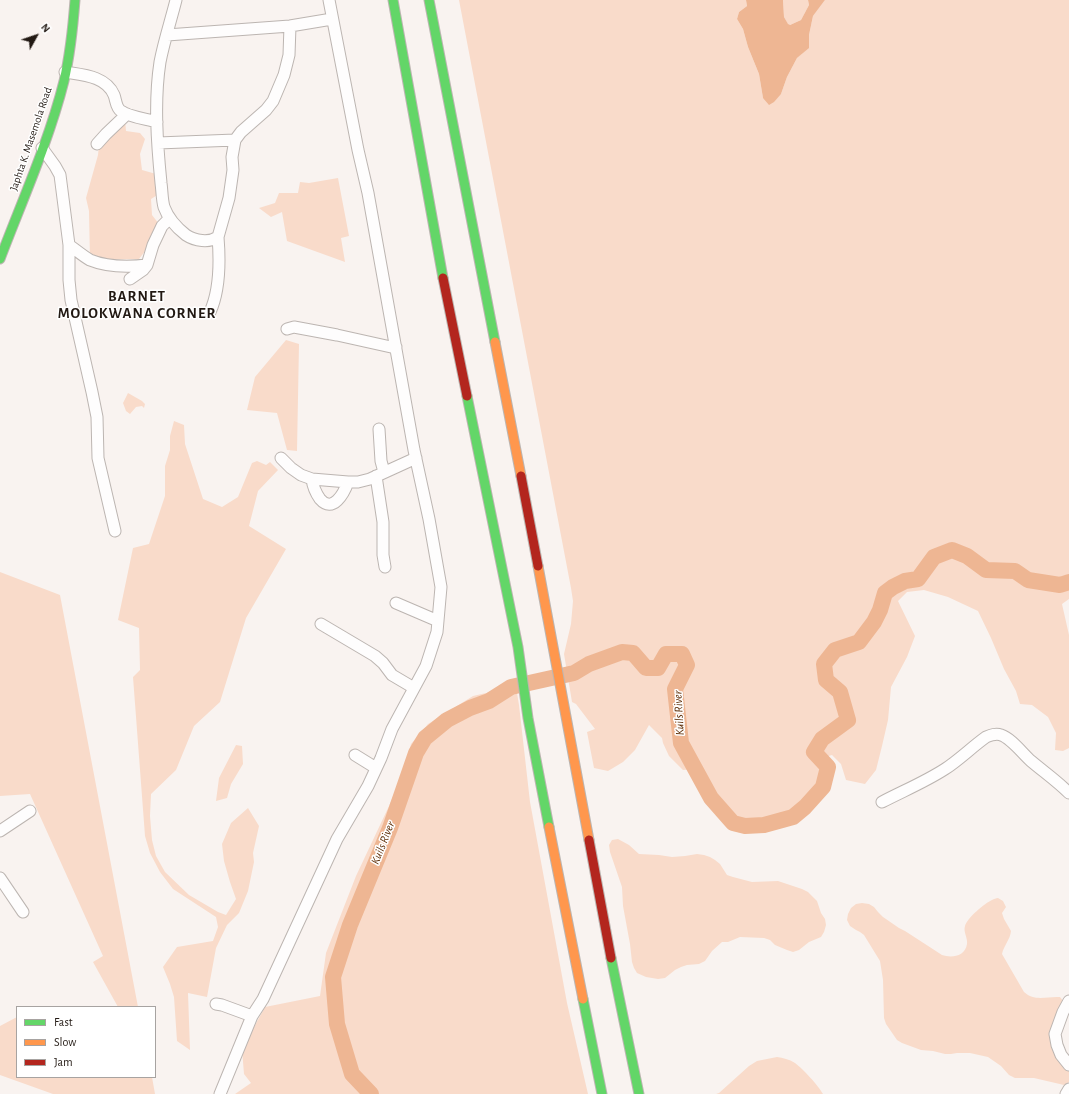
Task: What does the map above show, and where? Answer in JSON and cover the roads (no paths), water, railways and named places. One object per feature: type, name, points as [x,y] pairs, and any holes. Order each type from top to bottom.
[{"type":"main road","name":"Japhta K. Masemola Road","points":[[0,259],[57,107],[70,52],[75,0]]},
{"type":"main road","points":[[393,0],[445,289],[519,657],[528,718],[602,1094]]},
{"type":"main road","points":[[429,0],[554,650],[604,929],[639,1094]]},
{"type":"street","points":[[176,0],[161,60],[157,98],[158,143],[163,202],[170,219],[184,233],[193,238],[211,240],[218,237]]},
{"type":"street","points":[[220,1094],[252,1016],[263,999],[337,839],[368,786],[392,729],[426,666],[438,632],[441,587],[368,193],[358,150],[329,0]]},
{"type":"street","points":[[167,35],[290,26],[332,19]]},
{"type":"street","points":[[210,312],[216,294],[219,256],[218,237],[230,198],[233,170],[232,156],[235,140],[241,132],[266,110],[273,101],[284,75],[289,55],[290,26]]},
{"type":"street","points":[[66,72],[98,79],[111,88],[118,108],[127,114],[157,122]]},
{"type":"street","points":[[97,144],[127,114]]},
{"type":"street","points":[[158,143],[235,140]]},
{"type":"street","points":[[42,148],[60,175],[69,245],[69,280],[71,300],[97,418],[98,458],[115,531]]},
{"type":"street","points":[[130,279],[143,270],[147,265],[153,245],[162,226],[170,219]]},
{"type":"street","points":[[69,245],[89,259],[97,262],[113,265],[147,265]]},
{"type":"street","points":[[287,329],[294,327],[396,347]]},
{"type":"street","points":[[379,429],[383,555],[385,567]]},
{"type":"street","points":[[281,458],[301,475],[312,479],[358,482],[416,458]]},
{"type":"street","points":[[312,479],[314,491],[324,503],[327,504],[333,504],[339,499],[348,482]]},
{"type":"street","points":[[396,603],[438,621]]},
{"type":"street","points":[[321,624],[375,656],[383,663],[392,675],[414,688]]},
{"type":"street","points":[[882,802],[946,769],[986,737],[999,734],[1007,738],[1031,761],[1069,793]]},
{"type":"street","points":[[355,755],[376,768]]},
{"type":"street","points":[[0,831],[30,811]]},
{"type":"street","points":[[0,878],[23,912]]},
{"type":"street","points":[[1069,1001],[1063,1012],[1055,1034],[1061,1055],[1069,1065]]},
{"type":"street","points":[[216,1004],[252,1016]]},
{"type":"street","points":[[1066,1094],[1069,1089]]},
{"type":"waterway","name":"Kuils River","points":[[371,1094],[352,1074],[337,1024],[333,977],[350,925],[390,828],[416,753],[425,738],[447,720],[470,708],[489,701],[511,687],[574,673],[589,664],[622,652],[633,653],[646,668],[658,668],[666,654],[682,654],[687,665],[675,689],[681,743],[711,798],[733,823],[745,826],[764,825],[793,817],[805,807],[823,787],[828,767],[814,752],[822,739],[848,720],[840,692],[826,680],[824,664],[835,650],[859,642],[874,622],[880,610],[885,593],[905,581],[918,579],[934,557],[952,550],[967,556],[986,570],[1015,571],[1028,580],[1060,585],[1069,582]]},
{"type":"district","name":"BARNET MOLOKWANA CORNER","points":[[137,304]]}]
